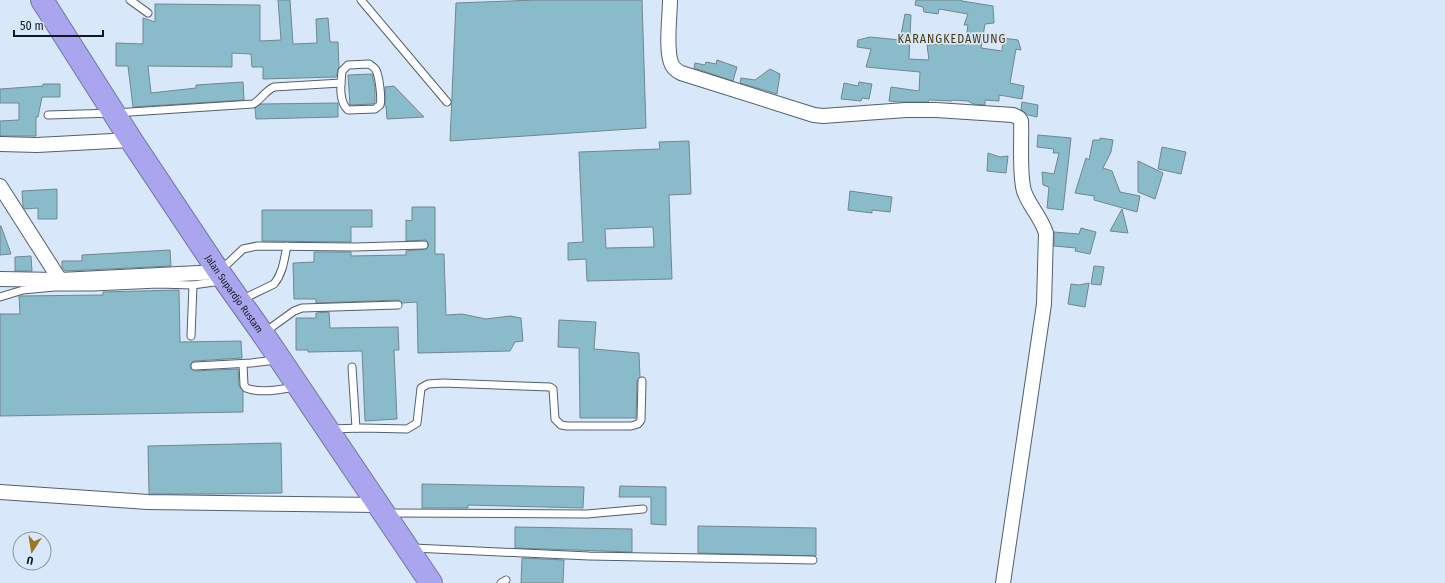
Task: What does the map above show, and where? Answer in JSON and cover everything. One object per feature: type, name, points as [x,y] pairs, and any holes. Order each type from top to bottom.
[{"type":"highway","name":"Jalan Supardjo Rustam","points":[[42,0],[131,140],[380,509],[409,548],[431,583]]},
{"type":"street","points":[[670,0],[670,61],[675,69],[686,75],[814,115],[823,116],[906,110],[936,110],[1013,115],[1019,118],[1021,122],[1022,181],[1024,191],[1043,223],[1046,233],[1044,304],[1003,583]]},
{"type":"street","points":[[0,144],[37,145],[131,140]]},
{"type":"street","points":[[0,186],[60,280]]},
{"type":"street","points":[[0,279],[60,280],[222,276]]},
{"type":"street","points":[[0,492],[148,502],[380,509]]},
{"type":"lane","points":[[130,0],[148,13]]},
{"type":"lane","points":[[361,0],[447,102]]},
{"type":"lane","points":[[369,64],[377,72],[380,88],[379,107],[375,109],[348,110],[343,105],[341,83],[342,71],[348,65],[369,64]]},
{"type":"lane","points":[[48,116],[115,114],[253,104],[274,86],[341,83]]},
{"type":"lane","points":[[0,297],[23,290],[54,287],[158,284],[192,285],[222,276],[243,249],[257,246],[355,247],[424,245]]},
{"type":"lane","points":[[239,301],[274,284],[278,280],[283,269],[286,246]]},
{"type":"lane","points":[[191,336],[192,285]]},
{"type":"lane","points":[[263,334],[294,311],[302,308],[398,305]]},
{"type":"lane","points":[[195,366],[243,364],[280,359]]},
{"type":"lane","points":[[243,364],[244,385],[246,388],[252,390],[272,391],[298,386]]},
{"type":"lane","points":[[352,367],[356,428]]},
{"type":"lane","points":[[327,430],[356,428],[407,429],[417,423],[422,388],[428,384],[550,387],[554,389],[555,419],[561,425],[631,426],[638,424],[642,420],[642,381]]},
{"type":"lane","points":[[380,509],[587,514],[643,509]]},
{"type":"lane","points":[[409,548],[589,556],[813,560]]},
{"type":"building","points":[[278,0],[290,0],[293,44],[317,43],[316,19],[328,18],[330,42],[338,42],[339,67],[336,77],[263,79],[263,67],[252,67],[251,54],[232,53],[232,67],[148,66],[151,93],[196,88],[196,85],[243,82],[244,100],[133,107],[128,66],[116,66],[116,43],[143,44],[143,18],[155,22],[155,4],[260,5],[260,41],[281,40]]},
{"type":"building","points":[[537,0],[642,0],[646,128],[450,141],[456,3]]},
{"type":"building","points":[[916,0],[962,0],[993,6],[994,23],[985,24],[981,48],[1002,51],[1003,38],[1018,40],[1021,50],[1016,49],[1010,83],[1024,86],[1022,99],[999,95],[999,101],[985,100],[985,105],[973,104],[968,101],[952,100],[929,100],[928,102],[889,101],[891,87],[919,91],[920,72],[866,67],[871,49],[857,47],[858,40],[870,37],[900,40],[905,14],[911,15],[909,59],[929,60],[927,45],[965,45],[968,25],[964,25],[968,14],[939,9],[938,14],[924,12],[923,7],[915,5]]},
{"type":"building","points":[[717,60],[737,67],[733,81],[694,68],[695,63],[705,65],[706,62],[716,64]]},
{"type":"building","points":[[770,69],[780,74],[777,94],[740,83],[741,78],[755,80]]},
{"type":"building","points":[[372,74],[375,88],[375,102],[373,104],[350,105],[348,75]]},
{"type":"building","points":[[859,82],[872,84],[869,99],[862,98],[861,101],[841,99],[844,83],[858,86]]},
{"type":"building","points":[[43,84],[60,84],[60,97],[42,97],[38,117],[36,117],[36,136],[0,136],[0,121],[19,120],[19,103],[0,103],[0,89],[43,86]]},
{"type":"building","points":[[394,86],[424,117],[387,119],[385,87]]},
{"type":"building","points":[[1022,102],[1038,105],[1037,117],[1028,115],[1021,110]]},
{"type":"building","points":[[338,103],[338,117],[256,119],[255,108],[261,104]]},
{"type":"building","points":[[1038,135],[1071,138],[1063,210],[1047,208],[1049,187],[1043,185],[1042,172],[1054,174],[1059,153],[1053,153],[1054,149],[1037,147]]},
{"type":"building","points":[[1100,138],[1113,140],[1111,152],[1103,168],[1112,171],[1120,192],[1140,196],[1137,212],[1094,200],[1094,196],[1075,193],[1086,158],[1089,160],[1093,140],[1100,140]]},
{"type":"building","points":[[689,141],[691,194],[669,195],[672,279],[587,281],[586,259],[568,260],[568,243],[583,242],[579,152],[660,149],[659,142]],"holes":[[[653,227],[654,247],[606,248],[605,229]]]},
{"type":"building","points":[[1162,147],[1186,152],[1181,174],[1158,169]]},
{"type":"building","points":[[988,153],[1000,157],[1008,156],[1006,173],[987,171]]},
{"type":"building","points":[[1138,161],[1163,173],[1155,199],[1138,192]]},
{"type":"building","points":[[57,189],[57,219],[38,219],[38,208],[25,209],[23,206],[22,191]]},
{"type":"building","points":[[850,191],[892,197],[890,212],[872,210],[872,213],[848,210]]},
{"type":"building","points":[[412,207],[435,207],[435,254],[444,254],[446,315],[462,314],[486,319],[510,316],[521,318],[523,341],[515,342],[510,351],[418,353],[417,302],[402,303],[398,300],[316,303],[316,299],[294,299],[293,263],[314,262],[314,252],[351,252],[351,256],[406,255],[406,251],[427,249],[429,244],[426,240],[406,241],[406,220],[412,221]]},
{"type":"building","points":[[1122,209],[1128,233],[1110,231]]},
{"type":"building","points":[[262,210],[372,210],[372,227],[351,227],[351,242],[262,241]]},
{"type":"building","points":[[1,226],[11,254],[0,255]]},
{"type":"building","points":[[1081,228],[1096,232],[1090,254],[1075,251],[1076,248],[1054,246],[1054,232],[1079,234]]},
{"type":"building","points":[[170,250],[171,266],[65,271],[62,267],[62,261],[82,261],[82,255]]},
{"type":"building","points":[[31,256],[32,271],[15,271],[15,257]]},
{"type":"building","points":[[1094,266],[1104,267],[1101,285],[1091,284]]},
{"type":"building","points":[[1089,283],[1085,307],[1068,304],[1071,284],[1079,285]]},
{"type":"building","points":[[179,290],[180,342],[241,341],[242,358],[195,361],[192,362],[190,366],[191,369],[195,371],[238,369],[239,386],[243,391],[243,412],[0,416],[0,314],[20,314],[19,296],[103,295],[103,292]]},
{"type":"building","points":[[329,312],[330,328],[398,327],[399,350],[394,350],[397,419],[365,421],[362,351],[308,352],[308,350],[296,350],[296,318],[316,318],[316,313]]},
{"type":"building","points":[[559,320],[596,322],[594,349],[639,353],[640,377],[637,381],[636,418],[580,418],[579,348],[558,347]]},
{"type":"building","points":[[281,443],[282,493],[149,494],[148,446]]},
{"type":"building","points":[[422,484],[584,487],[583,508],[468,505],[468,508],[422,508]]},
{"type":"building","points":[[620,486],[666,487],[666,525],[651,524],[651,497],[619,497]]},
{"type":"building","points":[[698,526],[816,528],[816,556],[698,553]]},
{"type":"building","points":[[515,527],[632,529],[632,552],[515,548]]},
{"type":"building","points":[[522,558],[564,560],[563,583],[521,583]]},
{"type":"district","name":"KARANGKEDAWUNG","points":[[952,39]]}]
